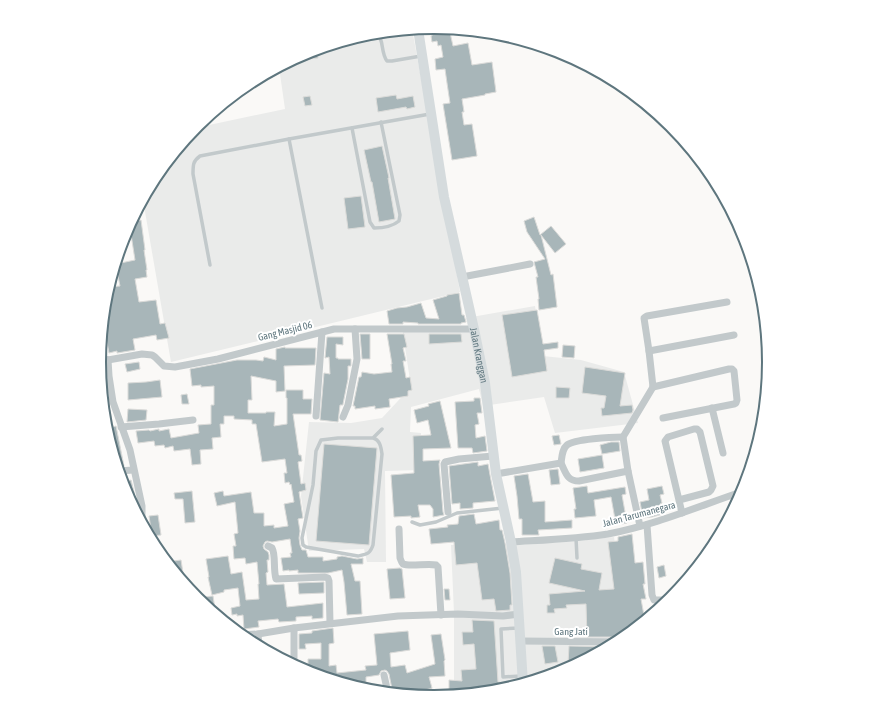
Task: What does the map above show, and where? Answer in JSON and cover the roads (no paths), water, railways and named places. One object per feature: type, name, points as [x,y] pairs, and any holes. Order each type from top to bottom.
[{"type":"main road","name":"Jalan Kranggan","points":[[419,35],[444,197],[474,329],[486,394],[488,420],[496,474],[516,572],[523,679]]},
{"type":"street","points":[[462,277],[530,264]]},
{"type":"street","points":[[661,600],[654,600],[652,596],[643,525],[628,471],[623,437],[653,387],[644,318],[645,316],[728,302]]},
{"type":"street","name":"Gang Masjid 06","points":[[108,360],[146,354],[155,357],[164,366],[175,367],[218,359],[322,332],[341,329],[474,329]]},
{"type":"street","points":[[343,416],[348,405],[353,372],[357,358],[356,329]]},
{"type":"street","points":[[316,416],[322,332]]},
{"type":"street","points":[[649,351],[734,335]]},
{"type":"street","points":[[108,360],[113,402],[130,450],[142,512]]},
{"type":"street","points":[[653,387],[733,369],[737,400],[736,403],[663,418]]},
{"type":"street","points":[[712,408],[723,453]]},
{"type":"street","points":[[121,427],[193,420]]},
{"type":"street","points":[[680,500],[709,492],[713,486],[700,432],[697,429],[668,437],[665,441],[682,513]]},
{"type":"street","points":[[623,437],[570,443],[565,446],[561,463],[570,480],[575,481],[628,471]]},
{"type":"street","points":[[448,512],[445,462],[459,459],[493,456]]},
{"type":"street","points":[[496,474],[561,463]]},
{"type":"street","points":[[124,471],[133,470]]},
{"type":"street","name":"Jalan Tarumanegara","points":[[511,542],[576,538],[608,534],[682,513],[735,494]]},
{"type":"street","points":[[399,529],[401,562],[408,565],[432,564],[438,567],[441,615]]},
{"type":"street","points":[[268,546],[274,550],[276,579],[328,578],[330,623]]},
{"type":"street","points":[[250,634],[330,623],[398,616],[503,616],[519,614]]},
{"type":"street","points":[[294,628],[294,659]]},
{"type":"street","points":[[258,634],[258,640]]},
{"type":"street","name":"Gang Jati","points":[[521,641],[607,642]]},
{"type":"street","points":[[384,675],[387,687]]},
{"type":"lane","points":[[381,39],[384,57],[387,61],[422,56]]},
{"type":"lane","points":[[210,265],[193,174],[194,164],[196,159],[200,156],[431,114]]},
{"type":"lane","points":[[352,128],[370,222],[374,228],[380,228],[396,224],[399,221],[400,215],[381,122]]},
{"type":"lane","points":[[289,139],[322,308]]},
{"type":"lane","points":[[373,438],[377,439],[380,443],[382,454],[371,551],[358,556],[306,547],[303,545],[302,538],[313,485],[316,451],[321,440],[373,438],[382,429]]},
{"type":"lane","points":[[412,522],[420,525],[436,522],[457,513],[504,508]]},
{"type":"lane","points":[[576,538],[577,558]]},
{"type":"lane","points":[[520,628],[501,629],[503,677],[521,680]]}]
